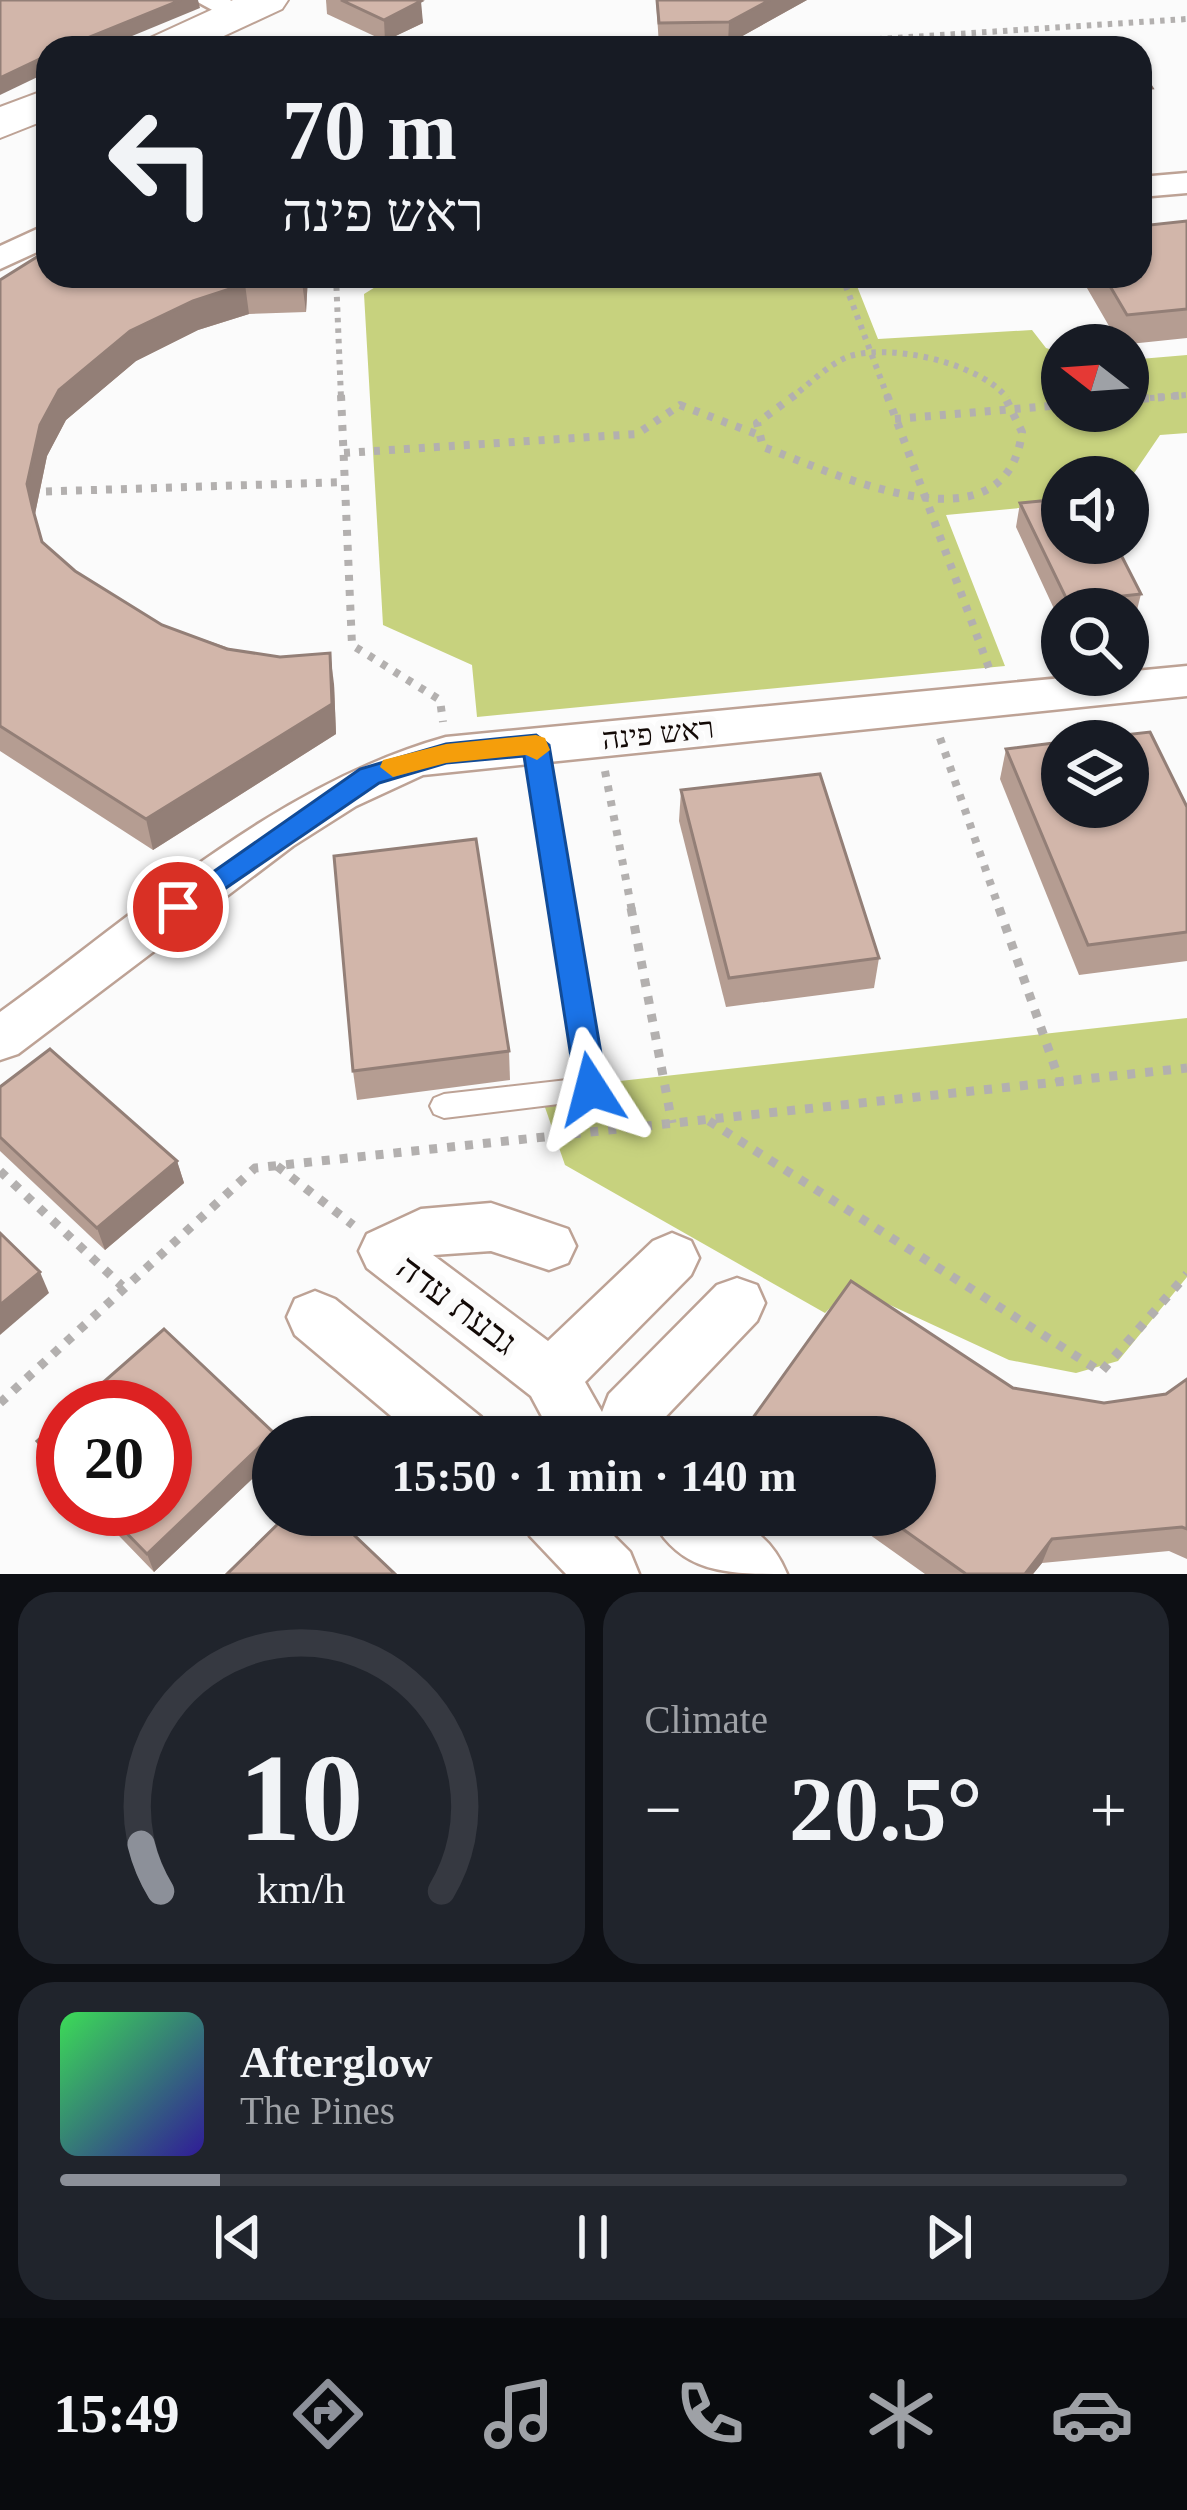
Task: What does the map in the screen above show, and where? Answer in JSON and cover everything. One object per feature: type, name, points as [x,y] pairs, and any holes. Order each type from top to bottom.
[{"type":"street","points":[[184,36],[237,5]]},
{"type":"street","points":[[0,124],[36,108]]},
{"type":"street","points":[[1152,186],[1187,183]]},
{"type":"street","points":[[0,259],[36,240]]},
{"type":"street","name":"ראש פינה","points":[[0,1040],[316,808],[369,776],[446,753],[1187,680]]},
{"type":"street","name":"גבעת עדה","points":[[549,1246],[533,1234],[496,1225],[412,1235],[386,1251],[596,1416]]},
{"type":"street","points":[[551,1378],[672,1258]]},
{"type":"street","points":[[627,1303],[691,1351]]},
{"type":"street","name":"גבעת עדה","points":[[617,1416],[737,1303]]},
{"type":"street","points":[[315,1317],[435,1416]]},
{"type":"street","points":[[571,1536],[608,1574]]},
{"type":"street","points":[[707,1536],[756,1574]]},
{"type":"lane","points":[[444,1106],[591,1089],[536,745]]},
{"type":"path","points":[[926,36],[1187,19]]},
{"type":"path","points":[[337,288],[352,645],[440,700],[446,753]]},
{"type":"path","points":[[846,288],[1000,699]]},
{"type":"path","points":[[905,355],[973,372],[1000,389],[1011,409],[1022,434],[1019,460],[998,481],[965,496],[927,502],[763,447],[757,423],[848,357],[905,355]]},
{"type":"path","points":[[1149,398],[1187,395]]},
{"type":"path","points":[[344,453],[638,434],[680,405],[760,436]]},
{"type":"path","points":[[896,419],[1041,407]]},
{"type":"path","points":[[23,492],[345,482]]},
{"type":"path","points":[[928,706],[1060,1082]]},
{"type":"path","points":[[599,739],[672,1123]]},
{"type":"path","points":[[0,1402],[255,1168],[1187,1068]]},
{"type":"path","points":[[707,1120],[1101,1372],[1187,1274]]},
{"type":"path","points":[[278,1166],[386,1251]]},
{"type":"path","points":[[0,1171],[122,1286]]},
{"type":"green space","points":[[374,288],[858,288],[878,339],[1032,330],[1041,342],[1041,432],[1149,432],[1149,358],[1187,355],[1187,433],[1160,435],[1146,456],[1041,456],[1041,506],[946,515],[1005,666],[477,717],[472,665],[383,625],[364,294]]},
{"type":"green space","points":[[1187,1018],[1187,1277],[1118,1361],[1076,1373],[1009,1360],[851,1287],[825,1313],[565,1165],[539,1090]]},
{"type":"building","points":[[0,0],[181,0],[92,36],[36,36],[36,61],[0,78]]},
{"type":"building","points":[[341,0],[418,0],[421,1],[384,20]]},
{"type":"building","points":[[657,0],[770,0],[729,22],[659,23]]},
{"type":"building","points":[[1187,221],[1187,309],[1127,315],[1111,288],[1152,288],[1152,225]]},
{"type":"building","points":[[36,258],[36,288],[233,288],[130,331],[59,390],[40,425],[27,484],[42,542],[75,571],[162,625],[227,649],[280,657],[330,653],[332,704],[146,819],[0,726],[0,280]]},
{"type":"building","points":[[1041,501],[1041,546],[1020,503]]},
{"type":"building","points":[[1050,564],[1126,564],[1138,588],[1061,588]]},
{"type":"building","points":[[1149,732],[1187,807],[1187,932],[1088,945],[1006,749],[1041,745],[1041,828],[1149,828]]},
{"type":"building","points":[[820,774],[879,958],[729,978],[681,790]]},
{"type":"building","points":[[476,839],[509,1051],[353,1071],[334,856]]},
{"type":"building","points":[[50,1049],[177,1161],[97,1228],[0,1137],[0,1087]]},
{"type":"building","points":[[0,1233],[40,1272],[0,1305]]},
{"type":"building","points":[[851,1281],[1013,1388],[1104,1403],[1166,1394],[1187,1379],[1187,1529],[1052,1539],[1025,1574],[966,1574],[913,1536],[936,1536],[936,1416],[754,1416]]},
{"type":"building","points":[[164,1329],[256,1416],[252,1416],[252,1454],[192,1511],[192,1380],[106,1380]]},
{"type":"building","points":[[129,1536],[166,1536],[147,1554]]},
{"type":"building","points":[[266,1536],[355,1536],[395,1574],[227,1574]]},
{"type":"slow traffic","points":[[393,767],[446,753],[536,745],[537,750]]},
{"type":"route","points":[[178,907],[369,776],[446,753],[536,745],[591,1089]]}]
